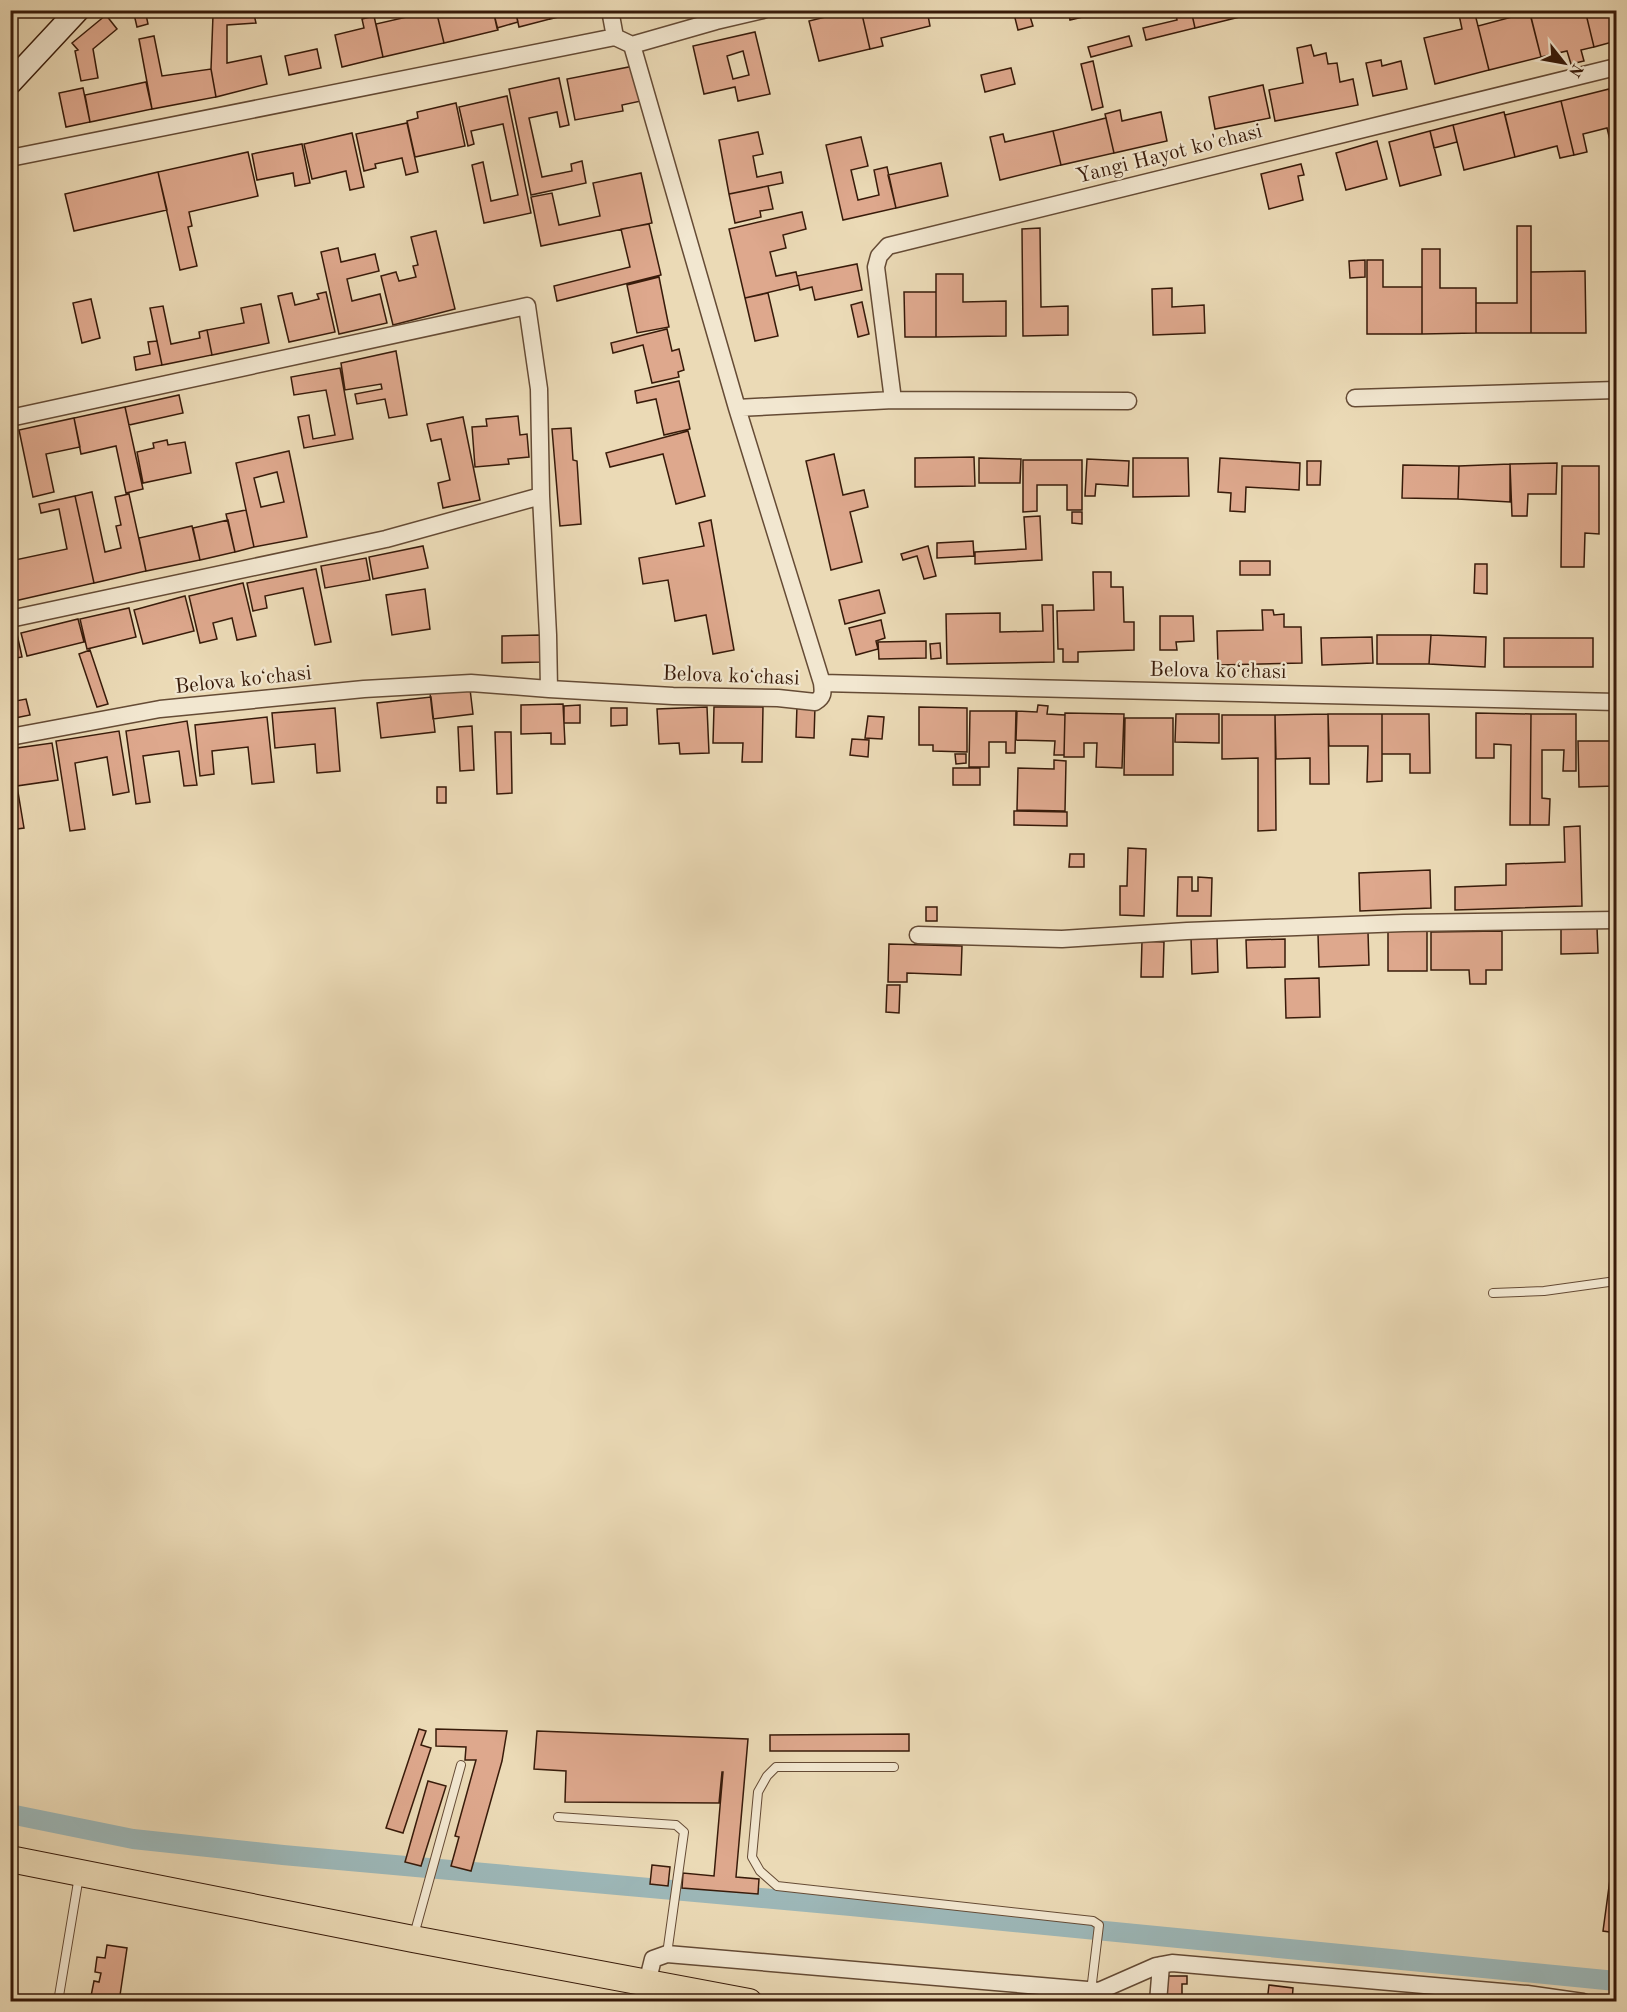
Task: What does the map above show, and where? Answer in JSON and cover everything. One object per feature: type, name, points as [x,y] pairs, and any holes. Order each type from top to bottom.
[{"type":"main road","points":[[10,83],[78,10]]},
{"type":"main road","points":[[10,1859],[413,1939],[748,2001]]},
{"type":"street","points":[[610,10],[615,37]]},
{"type":"street","points":[[10,158],[615,37],[632,45],[763,10]]},
{"type":"street","points":[[632,45],[737,408],[822,683]]},
{"type":"street","name":"Yangi Hayot ko'chasi","points":[[893,400],[876,267],[879,256],[888,246],[1617,67]]},
{"type":"street","points":[[10,418],[527,306],[539,388],[549,689]]},
{"type":"street","points":[[1355,398],[1617,390]]},
{"type":"street","points":[[737,408],[893,400],[1128,401]]},
{"type":"street","points":[[10,619],[386,539],[541,496]]},
{"type":"street","name":"Belova koʻchasi","points":[[10,737],[160,709],[364,689],[471,683],[703,697],[778,698],[815,702],[823,694],[822,683],[1617,702]]},
{"type":"street","points":[[918,935],[1062,939],[1187,931],[1404,923],[1617,920]]},
{"type":"street","points":[[647,1983],[653,1959],[667,1954],[1091,1991],[1099,1991],[1161,1965],[1172,1963],[1482,1996],[1583,2001]]},
{"type":"street","points":[[1158,2001],[1161,1965]]},
{"type":"lane","points":[[1493,1293],[1544,1291],[1617,1281]]},
{"type":"lane","points":[[413,1939],[461,1765]]},
{"type":"lane","points":[[894,1767],[776,1767],[758,1791],[752,1857],[760,1870],[777,1886],[1093,1921],[1099,1925],[1091,1991]]},
{"type":"lane","points":[[558,1816],[676,1825],[684,1832],[667,1954]]},
{"type":"lane","points":[[58,2001],[80,1873]]},
{"type":"building","points":[[133,10],[145,10],[148,24],[137,27]]},
{"type":"building","points":[[235,10],[253,10],[256,23],[227,25],[227,63],[261,56],[267,84],[216,97],[211,69],[213,15]]},
{"type":"building","points":[[419,10],[436,10],[444,43],[383,57],[376,24],[420,14]]},
{"type":"building","points":[[436,10],[493,10],[498,30],[444,43]]},
{"type":"building","points":[[493,10],[515,10],[518,22],[497,28]]},
{"type":"building","points":[[515,10],[548,10],[550,19],[519,27]]},
{"type":"building","points":[[548,10],[587,10],[550,19]]},
{"type":"building","points":[[861,10],[870,49],[819,61],[809,21]]},
{"type":"building","points":[[861,10],[927,10],[930,26],[881,38],[883,46],[870,49]]},
{"type":"building","points":[[942,10],[978,10],[978,12],[961,17],[960,12],[944,17]]},
{"type":"building","points":[[1013,10],[1028,10],[1033,26],[1018,30]]},
{"type":"building","points":[[1068,10],[1081,10],[1083,17],[1070,20]]},
{"type":"building","points":[[1175,10],[1191,10],[1195,28],[1146,40],[1143,28],[1177,20]]},
{"type":"building","points":[[1191,10],[1251,10],[1252,14],[1195,28]]},
{"type":"building","points":[[1458,10],[1474,10],[1489,70],[1435,84],[1424,38],[1462,29]]},
{"type":"building","points":[[1511,10],[1529,10],[1541,57],[1489,70],[1478,26],[1512,17]]},
{"type":"building","points":[[1556,10],[1585,10],[1594,47],[1581,50],[1584,61],[1571,64],[1567,51],[1541,57],[1531,17]]},
{"type":"building","points":[[1585,10],[1616,10],[1616,41],[1594,47]]},
{"type":"building","points":[[106,15],[117,29],[93,49],[98,78],[81,81],[75,51],[78,50],[72,43]]},
{"type":"building","points":[[374,16],[383,57],[342,67],[335,35],[364,28],[362,19]]},
{"type":"building","points":[[755,32],[770,94],[738,101],[735,87],[704,94],[693,46]],"holes":[[[743,51],[749,75],[733,79],[727,56]]]},
{"type":"building","points":[[154,36],[162,76],[211,69],[216,97],[152,109],[139,39]]},
{"type":"building","points":[[1129,36],[1132,46],[1091,57],[1088,47]]},
{"type":"building","points":[[1311,45],[1314,56],[1326,53],[1328,64],[1337,63],[1340,82],[1353,79],[1358,105],[1275,121],[1269,90],[1303,83],[1297,48]]},
{"type":"building","points":[[317,49],[321,68],[289,75],[285,56]]},
{"type":"building","points":[[1381,60],[1382,66],[1401,61],[1407,89],[1373,96],[1366,63]]},
{"type":"building","points":[[1093,61],[1103,107],[1092,110],[1081,64]]},
{"type":"building","points":[[634,66],[641,101],[622,105],[623,111],[575,120],[567,79]]},
{"type":"building","points":[[1011,68],[1015,84],[985,92],[981,75]]},
{"type":"building","points":[[559,78],[569,125],[560,127],[557,112],[529,118],[542,177],[572,171],[571,164],[582,161],[586,183],[531,195],[509,89]]},
{"type":"building","points":[[146,82],[152,109],[90,122],[85,95]]},
{"type":"building","points":[[1263,85],[1270,118],[1215,129],[1209,97]]},
{"type":"building","points":[[1616,87],[1616,121],[1609,89]]},
{"type":"building","points":[[83,88],[90,122],[66,127],[59,93]]},
{"type":"building","points":[[1609,89],[1616,121],[1616,143],[1611,144],[1607,128],[1583,134],[1587,152],[1574,155],[1561,101]]},
{"type":"building","points":[[507,96],[531,213],[484,223],[472,165],[483,162],[491,201],[518,195],[503,124],[471,131],[474,144],[468,146],[459,107]]},
{"type":"building","points":[[1561,101],[1574,155],[1560,158],[1557,146],[1515,157],[1505,115]]},
{"type":"building","points":[[456,103],[465,146],[415,157],[407,121],[418,118],[417,112]]},
{"type":"building","points":[[1120,110],[1122,121],[1161,112],[1167,141],[1114,153],[1105,114]]},
{"type":"building","points":[[1504,112],[1515,157],[1464,170],[1453,125]]},
{"type":"building","points":[[1106,118],[1114,153],[1061,165],[1053,131]]},
{"type":"building","points":[[407,123],[418,172],[406,175],[402,158],[375,164],[376,168],[364,171],[356,134]]},
{"type":"building","points":[[1453,125],[1457,142],[1434,148],[1430,131]]},
{"type":"building","points":[[1053,131],[1061,165],[1000,180],[990,137],[1003,134],[1005,142]]},
{"type":"building","points":[[1430,131],[1441,175],[1400,186],[1389,142]]},
{"type":"building","points":[[758,132],[763,154],[753,156],[757,177],[781,172],[783,183],[729,194],[719,140]]},
{"type":"building","points":[[352,133],[364,187],[350,190],[346,171],[312,179],[304,144]]},
{"type":"building","points":[[861,137],[868,166],[851,170],[858,200],[879,195],[874,170],[887,167],[896,208],[843,220],[826,145]]},
{"type":"building","points":[[1377,141],[1387,179],[1346,190],[1336,153]]},
{"type":"building","points":[[302,144],[310,183],[295,186],[293,173],[257,180],[252,154]]},
{"type":"building","points":[[248,152],[258,196],[189,212],[192,226],[188,227],[197,266],[180,270],[158,172]]},
{"type":"building","points":[[941,163],[948,196],[896,208],[888,175]]},
{"type":"building","points":[[1301,164],[1304,175],[1298,176],[1303,200],[1269,209],[1261,174]]},
{"type":"building","points":[[158,172],[167,210],[74,231],[65,194]]},
{"type":"building","points":[[641,173],[652,223],[541,246],[531,197],[552,193],[559,225],[600,216],[593,183]]},
{"type":"building","points":[[768,186],[773,209],[760,211],[761,217],[735,223],[729,194]]},
{"type":"building","points":[[802,212],[806,229],[783,235],[786,248],[770,252],[776,276],[796,272],[799,285],[745,298],[729,229]]},
{"type":"building","points":[[649,224],[661,275],[557,301],[554,286],[630,267],[621,229]]},
{"type":"building","points":[[1517,226],[1531,226],[1531,333],[1476,333],[1476,303],[1517,303]]},
{"type":"building","points":[[1040,228],[1041,307],[1068,306],[1068,335],[1023,336],[1022,229]]},
{"type":"building","points":[[436,231],[455,309],[393,325],[381,276],[396,272],[399,281],[416,277],[413,266],[418,265],[411,237]]},
{"type":"building","points":[[338,248],[341,262],[375,254],[379,271],[347,279],[352,301],[380,294],[387,323],[339,334],[321,252]]},
{"type":"building","points":[[1422,249],[1440,249],[1440,288],[1476,288],[1476,333],[1422,334]]},
{"type":"building","points":[[1365,260],[1365,277],[1350,278],[1349,261]]},
{"type":"building","points":[[1367,260],[1383,260],[1383,287],[1422,287],[1422,334],[1367,334]]},
{"type":"building","points":[[857,264],[862,290],[815,300],[812,287],[800,290],[797,276]]},
{"type":"building","points":[[1585,271],[1586,333],[1531,333],[1531,272]]},
{"type":"building","points":[[936,274],[963,274],[963,302],[1006,301],[1006,336],[936,337]]},
{"type":"building","points":[[659,277],[669,327],[637,333],[627,285]]},
{"type":"building","points":[[1172,288],[1172,307],[1204,305],[1205,333],[1153,335],[1152,289]]},
{"type":"building","points":[[326,292],[335,332],[289,342],[278,296],[292,293],[295,305],[319,299],[317,294]]},
{"type":"building","points":[[904,292],[936,292],[936,337],[905,337]]},
{"type":"building","points":[[768,293],[778,336],[755,341],[745,298]]},
{"type":"building","points":[[91,299],[100,338],[82,343],[73,303]]},
{"type":"building","points":[[862,302],[869,334],[858,337],[851,305]]},
{"type":"building","points":[[261,304],[269,343],[212,355],[207,330],[244,323],[241,308]]},
{"type":"building","points":[[163,306],[171,344],[200,338],[199,332],[207,330],[212,355],[162,365],[150,308]]},
{"type":"building","points":[[667,329],[672,351],[679,349],[684,370],[678,372],[679,377],[652,383],[643,345],[613,353],[611,343]]},
{"type":"building","points":[[157,341],[162,365],[136,370],[134,357],[150,354],[148,342]]},
{"type":"building","points":[[396,351],[407,415],[389,418],[385,399],[357,404],[355,394],[382,389],[381,384],[345,390],[341,363]]},
{"type":"building","points":[[340,368],[353,439],[304,448],[298,417],[309,415],[313,439],[335,435],[326,390],[294,395],[291,377]]},
{"type":"building","points":[[679,381],[690,429],[664,435],[656,399],[637,403],[635,391]]},
{"type":"building","points":[[179,395],[183,413],[129,425],[125,407]]},
{"type":"building","points":[[125,407],[143,489],[126,493],[116,446],[81,454],[74,418]]},
{"type":"building","points":[[518,416],[520,435],[527,434],[529,457],[508,459],[509,464],[475,467],[472,427],[487,426],[486,419]]},
{"type":"building","points":[[463,417],[480,500],[443,508],[438,483],[450,480],[441,439],[431,441],[427,424]]},
{"type":"building","points":[[74,418],[80,447],[46,454],[54,492],[33,497],[19,430]]},
{"type":"building","points":[[571,428],[573,460],[577,461],[581,524],[560,526],[552,429]]},
{"type":"building","points":[[688,431],[705,496],[676,504],[663,454],[610,467],[606,453]]},
{"type":"building","points":[[167,440],[168,445],[185,442],[191,473],[143,483],[137,452],[154,448],[153,443]]},
{"type":"building","points":[[289,451],[307,537],[254,547],[236,463]],"holes":[[[277,472],[284,502],[261,507],[254,478]]]},
{"type":"building","points":[[834,454],[843,495],[864,490],[868,507],[850,512],[862,562],[831,570],[806,461]]},
{"type":"building","points":[[974,457],[975,486],[915,487],[915,458]]},
{"type":"building","points":[[979,458],[1021,459],[1020,483],[979,483]]},
{"type":"building","points":[[1133,458],[1188,458],[1189,496],[1133,497]]},
{"type":"building","points":[[1220,458],[1300,463],[1299,490],[1246,487],[1245,512],[1230,511],[1231,493],[1218,492]]},
{"type":"building","points":[[1087,459],[1129,461],[1128,486],[1096,484],[1095,496],[1085,496]]},
{"type":"building","points":[[1023,460],[1082,460],[1082,510],[1067,510],[1067,485],[1037,485],[1037,511],[1023,512]]},
{"type":"building","points":[[1307,461],[1321,461],[1320,485],[1307,485]]},
{"type":"building","points":[[1557,463],[1556,494],[1528,494],[1527,516],[1512,516],[1510,464]]},
{"type":"building","points":[[1510,464],[1510,502],[1458,499],[1459,466]]},
{"type":"building","points":[[1403,465],[1459,466],[1458,499],[1402,498]]},
{"type":"building","points":[[1562,466],[1599,466],[1599,534],[1585,533],[1584,567],[1561,567]]},
{"type":"building","points":[[92,492],[105,552],[121,548],[116,526],[121,525],[115,497],[129,494],[146,571],[94,583],[75,496]]},
{"type":"building","points":[[75,496],[94,583],[10,602],[10,561],[67,549],[59,509],[41,513],[39,504]]},
{"type":"building","points":[[246,510],[254,547],[235,552],[226,514]]},
{"type":"building","points":[[1072,512],[1082,512],[1082,524],[1072,523]]},
{"type":"building","points":[[1040,516],[1042,560],[975,564],[975,552],[1026,549],[1024,517]]},
{"type":"building","points":[[228,520],[235,552],[200,560],[193,528]]},
{"type":"building","points":[[711,520],[734,650],[713,654],[706,615],[675,621],[668,580],[643,584],[639,558],[704,546],[699,523]]},
{"type":"building","points":[[192,526],[200,560],[146,571],[139,538]]},
{"type":"building","points":[[973,541],[974,556],[937,558],[937,543]]},
{"type":"building","points":[[423,546],[428,568],[373,579],[369,557]]},
{"type":"building","points":[[928,546],[936,576],[924,579],[917,556],[903,560],[901,554]]},
{"type":"building","points":[[366,558],[370,580],[325,588],[321,566]]},
{"type":"building","points":[[1240,561],[1270,561],[1270,575],[1240,575]]},
{"type":"building","points":[[1475,564],[1487,564],[1487,594],[1474,593]]},
{"type":"building","points":[[316,569],[331,642],[315,645],[303,588],[265,596],[267,608],[253,611],[247,583]]},
{"type":"building","points":[[1093,572],[1111,572],[1111,587],[1123,587],[1124,622],[1134,622],[1134,650],[1078,652],[1078,662],[1063,662],[1063,649],[1058,649],[1057,611],[1094,610]]},
{"type":"building","points":[[243,583],[256,636],[237,640],[232,618],[213,623],[217,639],[200,643],[189,596]]},
{"type":"building","points":[[425,589],[430,629],[392,635],[386,595]]},
{"type":"building","points":[[879,590],[885,613],[845,624],[839,600]]},
{"type":"building","points":[[185,596],[194,631],[143,644],[134,610]]},
{"type":"building","points":[[1042,605],[1053,605],[1054,662],[947,664],[946,614],[1000,613],[1000,632],[1043,631]]},
{"type":"building","points":[[129,608],[136,637],[87,649],[80,619]]},
{"type":"building","points":[[1262,610],[1273,610],[1274,615],[1284,614],[1284,627],[1301,627],[1302,663],[1218,665],[1217,631],[1263,630]]},
{"type":"building","points":[[1160,616],[1193,616],[1194,641],[1176,642],[1177,650],[1160,650]]},
{"type":"building","points":[[78,619],[84,642],[27,656],[21,633]]},
{"type":"building","points":[[881,620],[885,638],[876,641],[878,649],[856,655],[849,628]]},
{"type":"building","points":[[17,634],[22,657],[10,659],[10,636]]},
{"type":"building","points":[[540,635],[540,662],[502,663],[502,636]]},
{"type":"building","points":[[1377,635],[1431,635],[1429,664],[1377,664]]},
{"type":"building","points":[[1431,635],[1486,637],[1485,667],[1429,664]]},
{"type":"building","points":[[1372,637],[1373,663],[1322,665],[1321,638]]},
{"type":"building","points":[[1504,638],[1593,638],[1593,667],[1504,667]]},
{"type":"building","points":[[926,641],[926,658],[879,659],[878,642]]},
{"type":"building","points":[[940,643],[941,658],[931,659],[930,644]]},
{"type":"building","points":[[90,650],[108,704],[97,707],[79,654]]},
{"type":"building","points":[[470,689],[473,714],[433,719],[430,693]]},
{"type":"building","points":[[431,697],[435,732],[381,738],[377,703]]},
{"type":"building","points":[[26,699],[30,715],[10,719],[10,702]]},
{"type":"building","points":[[563,704],[565,744],[551,744],[551,733],[521,734],[521,705]]},
{"type":"building","points":[[580,705],[580,723],[564,723],[564,706]]},
{"type":"building","points":[[797,705],[815,706],[814,738],[796,737]]},
{"type":"building","points":[[1038,705],[1048,706],[1047,714],[1065,715],[1064,755],[1054,755],[1055,741],[1016,740],[1017,711],[1037,712]]},
{"type":"building","points":[[707,707],[709,753],[680,754],[679,743],[659,744],[657,709]]},
{"type":"building","points":[[714,707],[763,707],[762,762],[742,762],[743,743],[713,743]]},
{"type":"building","points":[[919,707],[967,708],[967,752],[933,751],[933,745],[919,745]]},
{"type":"building","points":[[335,708],[340,771],[317,773],[315,744],[275,748],[272,713]]},
{"type":"building","points":[[611,708],[627,708],[627,725],[611,726]]},
{"type":"building","points":[[970,711],[1016,711],[1015,753],[1006,753],[1006,742],[989,742],[989,767],[969,767]]},
{"type":"building","points":[[1065,713],[1124,714],[1122,768],[1096,767],[1097,743],[1084,743],[1084,757],[1064,757]]},
{"type":"building","points":[[1476,713],[1531,714],[1530,825],[1510,825],[1511,745],[1494,744],[1494,758],[1476,758]]},
{"type":"building","points":[[1176,714],[1219,714],[1219,743],[1175,742]]},
{"type":"building","points":[[1328,714],[1329,784],[1310,784],[1310,758],[1276,759],[1275,715]]},
{"type":"building","points":[[1328,714],[1382,714],[1382,781],[1367,782],[1368,746],[1329,746]]},
{"type":"building","points":[[1382,714],[1429,714],[1430,773],[1410,773],[1410,754],[1382,754]]},
{"type":"building","points":[[1531,714],[1576,714],[1576,771],[1563,771],[1564,750],[1542,750],[1542,798],[1550,799],[1549,825],[1530,825]]},
{"type":"building","points":[[1222,715],[1275,715],[1276,830],[1258,831],[1258,758],[1222,759]]},
{"type":"building","points":[[868,716],[884,717],[882,739],[865,738]]},
{"type":"building","points":[[267,717],[274,782],[252,784],[248,747],[212,751],[214,774],[200,776],[195,725]]},
{"type":"building","points":[[1125,718],[1173,718],[1173,775],[1124,775]]},
{"type":"building","points":[[187,721],[197,785],[184,786],[179,751],[143,756],[150,802],[136,804],[126,731]]},
{"type":"building","points":[[472,726],[474,770],[460,771],[458,727]]},
{"type":"building","points":[[119,731],[129,792],[113,795],[107,757],[75,763],[85,829],[70,831],[56,741]]},
{"type":"building","points":[[495,732],[511,732],[512,793],[497,794]]},
{"type":"building","points":[[852,739],[869,740],[868,757],[850,755]]},
{"type":"building","points":[[1578,741],[1616,741],[1616,786],[1579,787]]},
{"type":"building","points":[[52,743],[58,780],[17,786],[24,828],[10,830],[10,749]]},
{"type":"building","points":[[955,754],[966,754],[966,763],[956,764]]},
{"type":"building","points":[[1054,760],[1066,761],[1065,811],[1017,810],[1018,768],[1054,769]]},
{"type":"building","points":[[953,768],[980,768],[980,785],[953,785]]},
{"type":"building","points":[[437,787],[446,787],[446,803],[437,803]]},
{"type":"building","points":[[1014,811],[1067,812],[1067,826],[1014,825]]},
{"type":"building","points":[[1580,826],[1582,906],[1455,910],[1455,887],[1506,885],[1506,864],[1565,862],[1564,827]]},
{"type":"building","points":[[1128,848],[1146,849],[1144,916],[1120,915],[1120,886],[1127,886]]},
{"type":"building","points":[[1070,854],[1084,854],[1084,867],[1069,867]]},
{"type":"building","points":[[1430,870],[1431,908],[1360,911],[1359,873]]},
{"type":"building","points":[[1178,877],[1192,877],[1192,891],[1198,891],[1198,877],[1212,878],[1211,916],[1177,916]]},
{"type":"building","points":[[926,907],[937,907],[937,921],[926,921]]},
{"type":"building","points":[[1597,927],[1598,953],[1561,954],[1561,929]]},
{"type":"building","points":[[1388,930],[1427,930],[1427,971],[1388,971]]},
{"type":"building","points":[[1502,931],[1502,970],[1486,970],[1486,984],[1470,984],[1469,970],[1431,970],[1431,932]]},
{"type":"building","points":[[1368,932],[1369,965],[1319,967],[1318,934]]},
{"type":"building","points":[[1217,936],[1218,972],[1192,974],[1191,937]]},
{"type":"building","points":[[1285,939],[1285,967],[1247,968],[1246,940]]},
{"type":"building","points":[[1142,941],[1164,942],[1163,977],[1141,977]]},
{"type":"building","points":[[889,944],[962,946],[961,975],[907,973],[907,982],[888,982]]},
{"type":"building","points":[[1319,978],[1320,1017],[1286,1018],[1285,979]]},
{"type":"building","points":[[887,985],[900,985],[899,1013],[886,1012]]},
{"type":"building","points":[[419,1729],[426,1731],[421,1745],[431,1748],[403,1833],[386,1828]]},
{"type":"building","points":[[436,1729],[507,1731],[502,1761],[471,1871],[451,1866],[459,1837],[455,1836],[476,1760],[465,1760],[466,1747],[436,1746]]},
{"type":"building","points":[[537,1731],[748,1739],[736,1877],[759,1879],[758,1894],[682,1888],[683,1873],[714,1876],[723,1772],[719,1803],[565,1802],[566,1771],[534,1769]]},
{"type":"building","points":[[909,1734],[909,1751],[770,1751],[770,1735]]},
{"type":"building","points":[[428,1781],[446,1786],[421,1866],[405,1862]]},
{"type":"building","points":[[1616,1835],[1616,1933],[1603,1931]]},
{"type":"building","points":[[652,1865],[670,1867],[668,1886],[650,1884]]},
{"type":"building","points":[[107,1945],[127,1948],[119,2002],[98,2002],[98,1997],[91,1996],[94,1981],[99,1982],[101,1973],[95,1972],[97,1957],[105,1958]]},
{"type":"building","points":[[1162,1976],[1187,1976],[1187,1984],[1182,1984],[1182,1998],[1162,1998]]},
{"type":"building","points":[[1269,1985],[1293,1988],[1292,2002],[1267,2002]]},
{"type":"building","points":[[1386,1998],[1447,2001],[1447,2002],[1385,2002]]},
{"type":"waterway","points":[[10,1814],[133,1839],[283,1855],[851,1906],[1616,1981]]}]
